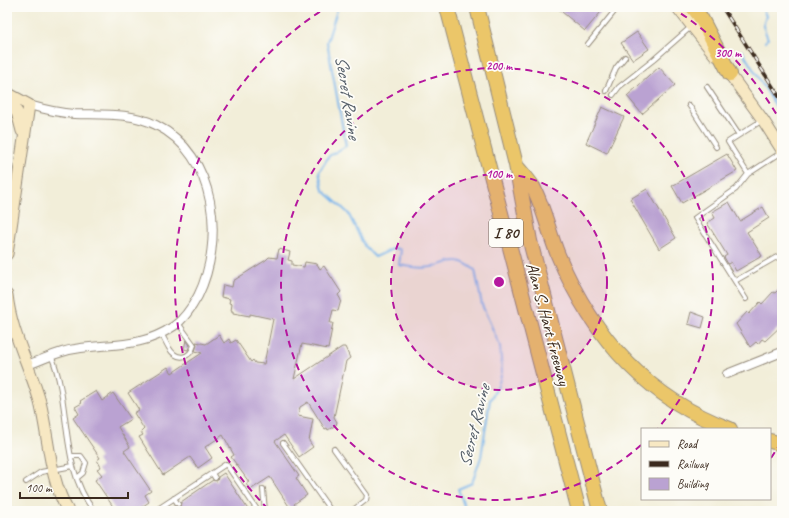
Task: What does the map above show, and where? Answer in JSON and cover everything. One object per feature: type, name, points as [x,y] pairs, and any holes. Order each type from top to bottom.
[{"type":"highway","name":"Alan S. Hart Freeway","points":[[447,7],[579,511]]},
{"type":"highway","name":"Alan S. Hart Freeway","points":[[477,7],[516,165],[530,240],[600,511]]},
{"type":"highway","points":[[693,7],[701,18],[730,74]]},
{"type":"highway","points":[[516,165],[533,186],[568,279],[583,307],[604,338],[621,358],[654,388],[697,415],[728,428]]},
{"type":"highway","points":[[771,441],[782,444]]},
{"type":"street","points":[[677,7],[730,74],[763,120],[782,151]]},
{"type":"street","points":[[7,93],[29,105],[72,114],[119,115],[138,118],[167,132],[184,147],[201,174],[210,202],[213,220],[212,251],[203,285],[192,306],[178,322],[162,333],[122,345],[75,349],[51,355],[27,365]]},
{"type":"street","points":[[7,98],[17,112],[24,140]]},
{"type":"street","points":[[7,254],[29,105]]},
{"type":"street","points":[[7,295],[12,326],[39,402],[58,490],[68,511]]},
{"type":"street","points":[[727,374],[782,352]]},
{"type":"lane","points":[[588,44],[618,7]]},
{"type":"lane","points":[[612,95],[692,26]]},
{"type":"lane","points":[[606,91],[616,68],[625,57]]},
{"type":"lane","points":[[707,87],[739,135]]},
{"type":"lane","points":[[689,105],[716,147]]},
{"type":"lane","points":[[748,174],[728,142],[763,120]]},
{"type":"lane","points":[[746,299],[695,218],[736,189],[748,174],[782,151]]},
{"type":"lane","points":[[735,281],[782,254]]},
{"type":"lane","points":[[162,333],[169,349],[174,354],[184,357],[193,350],[194,344],[193,340],[178,322]]},
{"type":"lane","points":[[51,355],[58,374],[73,466],[86,498],[94,511]]},
{"type":"lane","points":[[282,443],[331,511]]},
{"type":"lane","points":[[334,449],[367,495],[366,500],[352,511]]},
{"type":"lane","points":[[71,456],[81,456],[86,463],[84,473],[77,478]]},
{"type":"lane","points":[[155,511],[226,464],[258,511]]},
{"type":"lane","points":[[26,482],[42,472],[73,466]]},
{"type":"lane","points":[[212,473],[215,478]]},
{"type":"lane","points":[[263,489],[265,511]]},
{"type":"lane","points":[[174,498],[178,504]]},
{"type":"building","points":[[556,7],[605,7],[585,31]]},
{"type":"building","points":[[637,32],[649,49],[633,60],[621,43]]},
{"type":"building","points":[[659,67],[675,85],[642,114],[627,96]]},
{"type":"building","points":[[602,107],[624,117],[607,153],[586,143]]},
{"type":"building","points":[[727,154],[737,171],[682,203],[672,186]]},
{"type":"building","points":[[647,189],[676,238],[659,249],[630,199]]},
{"type":"building","points":[[729,202],[740,221],[763,207],[769,218],[747,232],[762,256],[736,271],[731,262],[728,264],[724,257],[727,255],[707,223],[715,218],[712,212]]},
{"type":"building","points":[[279,249],[290,252],[288,260],[292,261],[292,265],[304,267],[305,262],[317,264],[320,269],[324,266],[341,292],[338,295],[341,300],[338,311],[333,310],[330,323],[333,323],[328,349],[302,344],[294,379],[342,347],[345,347],[350,358],[346,361],[334,417],[337,422],[336,425],[328,430],[327,428],[325,429],[308,402],[300,407],[298,416],[313,419],[309,441],[313,447],[299,457],[284,435],[275,441],[299,476],[296,478],[307,495],[294,504],[299,511],[292,511],[270,477],[250,490],[246,484],[249,482],[231,457],[234,455],[223,435],[205,447],[212,458],[198,468],[190,457],[163,475],[139,437],[143,435],[141,432],[144,429],[134,413],[139,410],[128,393],[168,367],[172,373],[202,353],[195,351],[197,345],[196,342],[206,344],[219,335],[224,343],[229,339],[231,343],[236,340],[251,362],[253,360],[255,363],[264,364],[273,319],[250,314],[250,316],[233,313],[233,311],[231,311],[232,304],[229,303],[230,299],[221,297],[223,285],[232,287],[233,281],[269,257],[277,258]]},
{"type":"building","points":[[782,286],[782,325],[765,341],[762,339],[758,344],[756,342],[750,347],[736,324],[747,312],[749,314],[760,302],[762,304],[773,292],[775,293]]},
{"type":"building","points":[[691,312],[705,317],[702,328],[688,324]]},
{"type":"building","points":[[186,340],[190,345],[188,350],[184,349]]},
{"type":"building","points":[[96,391],[102,401],[113,393],[131,419],[118,427],[130,447],[124,451],[151,491],[145,495],[149,502],[136,511],[116,511],[95,480],[102,475],[97,469],[101,467],[97,460],[100,458],[73,418],[79,414],[75,407],[82,403],[80,401]]},
{"type":"building","points":[[224,473],[249,511],[167,511],[175,506],[180,507],[181,502],[213,480],[217,481],[218,477]]},
{"type":"waterway","name":"Secret Ravine","points":[[338,7],[327,42],[346,146],[329,156],[319,172],[323,190],[348,213],[365,247],[375,257],[395,248],[401,250],[399,265],[415,268],[427,268],[458,261],[475,270],[482,305],[500,346],[502,372],[498,386],[490,400],[481,457],[472,483],[458,489],[466,511]]},
{"type":"waterway","points":[[762,7],[766,16],[763,26],[768,39],[765,42]]},
{"type":"waterway","points":[[742,51],[780,113]]},
{"type":"railway","points":[[722,7],[782,101]]}]
